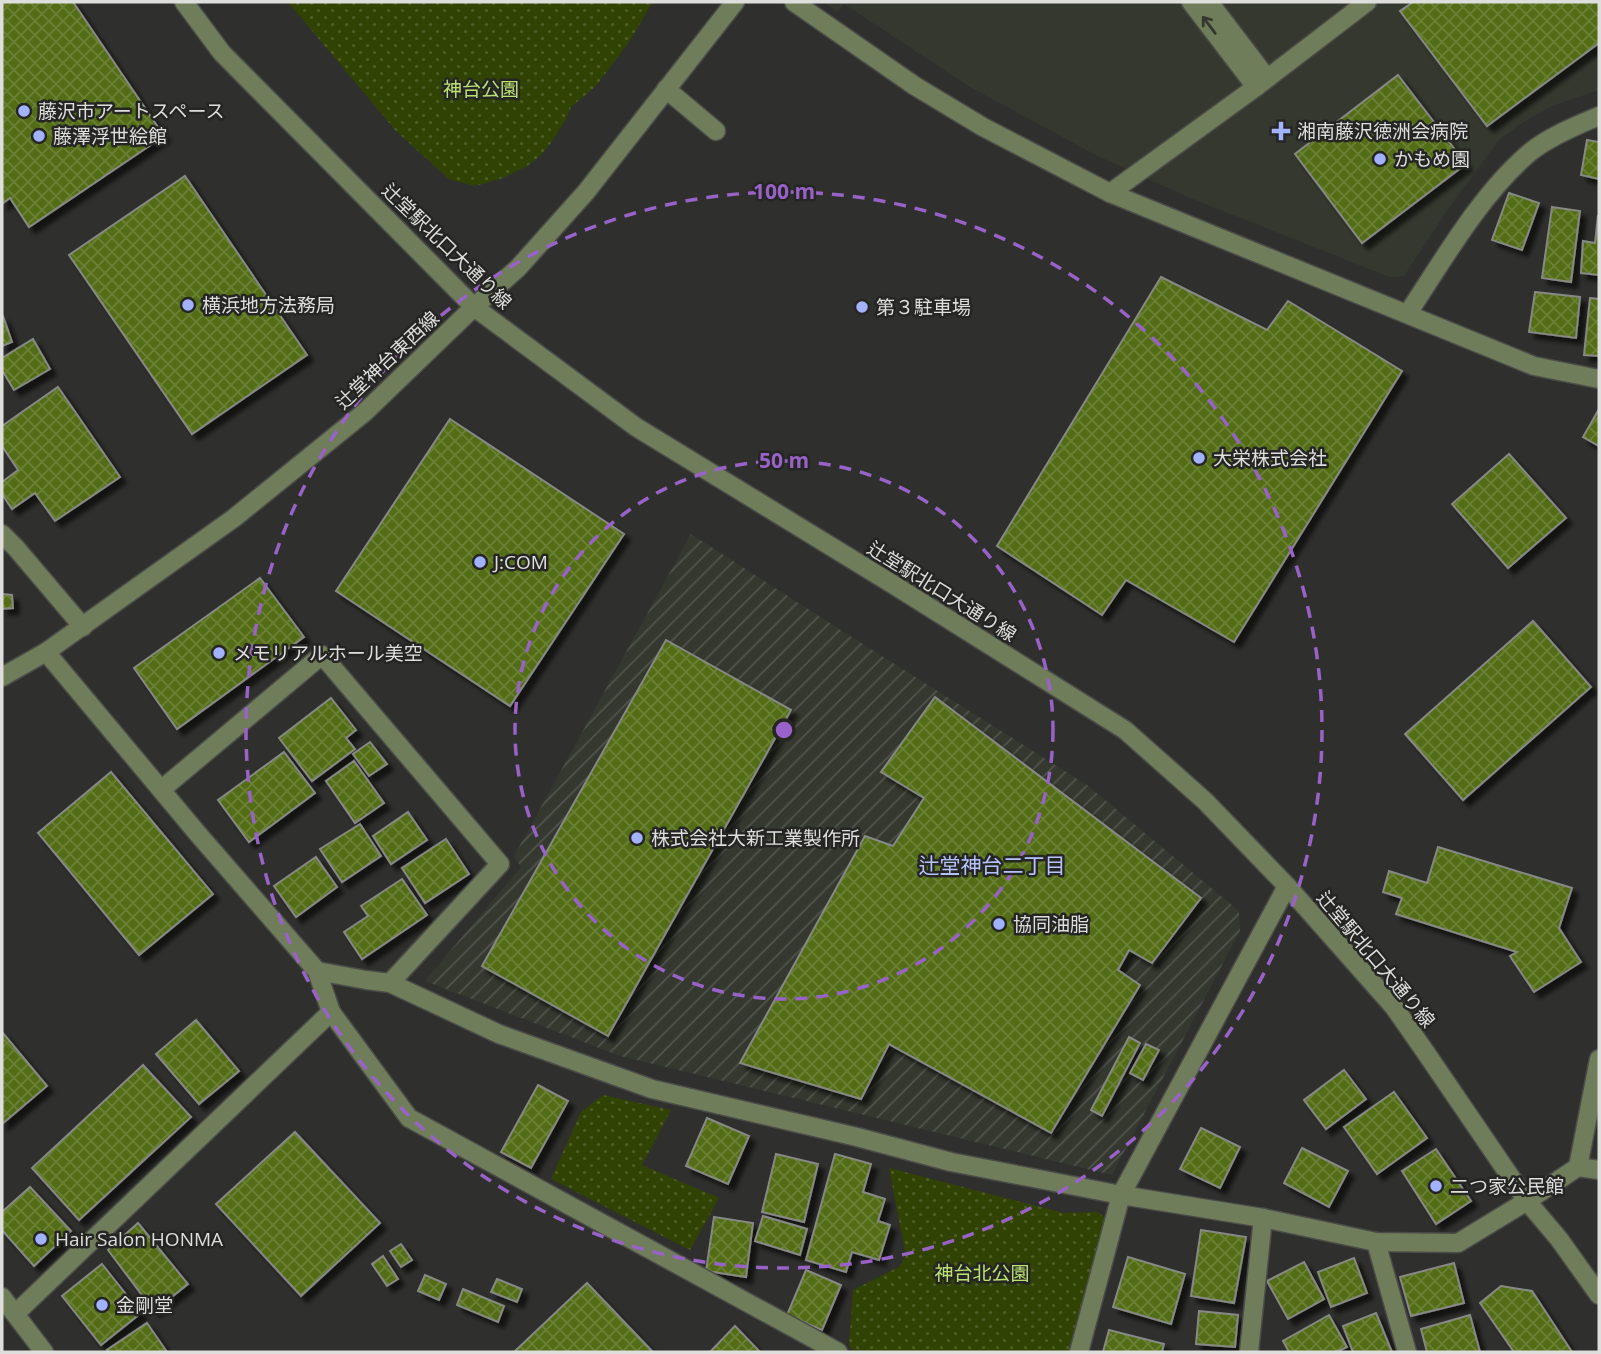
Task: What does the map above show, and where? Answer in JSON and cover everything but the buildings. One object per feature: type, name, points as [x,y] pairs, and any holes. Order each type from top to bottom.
[{"type":"street","name":"辻堂駅北口大通り線","points":[[184,2],[222,53],[474,307],[636,426],[1125,730],[1205,801],[1287,886],[1394,1007],[1527,1201],[1559,1238],[1599,1295]]},
{"type":"street","name":"辻堂神台東西線","points":[[2,677],[46,652],[234,518],[365,412],[518,268],[586,192],[735,2]]},
{"type":"street","points":[[794,2],[915,86],[994,133],[1110,193],[1534,366],[1599,379]]},
{"type":"street","points":[[1191,2],[1261,82]]},
{"type":"street","points":[[1209,2],[1261,82]]},
{"type":"street","points":[[1110,193],[1367,2]]},
{"type":"street","points":[[666,89],[716,131]]},
{"type":"street","points":[[1408,313],[1456,241],[1505,176],[1530,152],[1599,116]]},
{"type":"street","points":[[2,534],[83,626]]},
{"type":"street","points":[[46,652],[317,971],[331,1012],[409,1118],[838,1352]]},
{"type":"street","points":[[162,789],[322,655],[500,864],[390,983]]},
{"type":"street","points":[[1079,1352],[1121,1195],[1287,886]]},
{"type":"street","points":[[317,971],[390,983],[499,1034],[652,1089],[951,1161],[1121,1195],[1263,1218],[1376,1242],[1458,1243],[1578,1167],[1599,1170]]},
{"type":"street","points":[[15,1314],[331,1012]]},
{"type":"street","points":[[1578,1167],[1599,1059]]},
{"type":"street","points":[[1249,1352],[1263,1218]]},
{"type":"street","points":[[1376,1242],[1407,1352]]},
{"type":"street","points":[[2,1297],[44,1352]]},
{"type":"shaded area","name":"湘南藤沢徳洲会病院","points":[[823,2],[1599,2],[1599,90],[1552,106],[1499,140],[1451,205],[1404,276],[1389,277],[1183,195],[1092,153],[968,86],[844,4],[837,12]]},
{"type":"shaded area","points":[[691,534],[1087,785],[1239,911],[1240,931],[1112,1175],[620,1056],[425,981],[521,867],[514,856]]},
{"type":"green space","name":"神台公園","points":[[288,2],[655,2],[596,86],[571,107],[565,121],[540,156],[503,178],[475,186],[449,179],[396,131]]},
{"type":"green space","points":[[603,1095],[671,1110],[642,1165],[719,1198],[690,1250],[551,1179],[581,1112]]},
{"type":"green space","name":"神台北公園","points":[[889,1168],[1064,1213],[1098,1212],[1106,1219],[1068,1352],[859,1352],[849,1347],[853,1290],[899,1267],[906,1256]]},
{"type":"place","name":"藤沢市アートスペース","points":[[24,111]]},
{"type":"place","name":"湘南藤沢徳洲会病院","points":[[1281,131]]},
{"type":"place","name":"藤澤浮世絵館","points":[[39,136]]},
{"type":"place","name":"かもめ園","points":[[1380,159]]},
{"type":"place","name":"横浜地方法務局","points":[[188,305]]},
{"type":"place","name":"第３駐車場","points":[[862,307]]},
{"type":"place","name":"大栄株式会社","points":[[1199,458]]},
{"type":"place","name":"J:COM","points":[[480,562]]},
{"type":"place","name":"メモリアルホール美空","points":[[219,653]]},
{"type":"place","name":"株式会社大新工業製作所","points":[[637,838]]},
{"type":"place","name":"協同油脂","points":[[999,924]]},
{"type":"place","name":"二つ家公民館","points":[[1436,1186]]},
{"type":"place","name":"Hair Salon HONMA","points":[[41,1239]]},
{"type":"place","name":"金剛堂","points":[[102,1305]]},
{"type":"district","name":"辻堂神台二丁目","points":[[992,866]]}]
